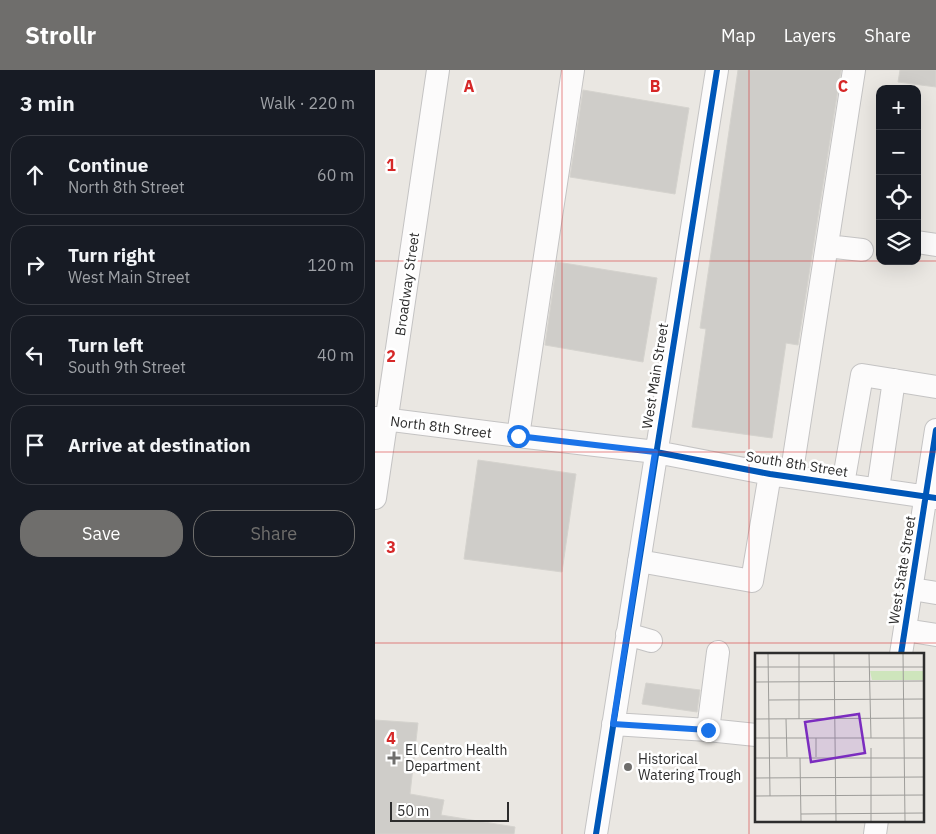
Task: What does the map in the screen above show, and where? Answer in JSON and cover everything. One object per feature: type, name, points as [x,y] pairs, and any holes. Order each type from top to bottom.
[{"type":"street","name":"Broadway Street","points":[[375,498],[381,419],[438,70]]},
{"type":"street","points":[[518,436],[573,70]]},
{"type":"street","name":"West Main Street","points":[[596,834],[717,70]]},
{"type":"street","points":[[639,561],[752,581],[781,475],[827,246],[855,70]]},
{"type":"street","points":[[921,243],[936,245]]},
{"type":"street","points":[[827,246],[862,250]]},
{"type":"street","points":[[843,484],[862,375],[936,387]]},
{"type":"street","points":[[878,490],[894,380]]},
{"type":"street","name":"North 8th Street","points":[[381,419],[655,452]]},
{"type":"street","name":"West State Street","points":[[901,653],[912,590],[927,547],[936,430]]},
{"type":"street","name":"South 8th Street","points":[[655,452],[781,475],[931,497]]},
{"type":"street","points":[[912,590],[936,593]]},
{"type":"street","points":[[905,630],[936,635]]},
{"type":"street","points":[[627,634],[651,641]]},
{"type":"street","points":[[708,730],[719,652]]},
{"type":"street","points":[[613,724],[755,735]]},
{"type":"building","points":[[738,70],[841,70],[798,345],[786,343],[772,438],[692,427],[706,329],[700,328]]},
{"type":"building","points":[[900,70],[936,70],[936,87],[898,82]]},
{"type":"building","points":[[583,90],[689,108],[675,194],[570,177]]},
{"type":"building","points":[[557,262],[657,278],[643,362],[545,345]]},
{"type":"building","points":[[478,460],[576,474],[562,572],[464,559]]},
{"type":"building","points":[[646,683],[700,690],[697,712],[642,704]]},
{"type":"building","name":"El Centro Health Department","points":[[375,720],[418,723],[410,794],[444,800],[441,815],[515,827],[514,834],[375,834]]},
{"type":"cycle path","points":[[596,834],[717,70]]},
{"type":"cycle path","points":[[901,653],[936,430]]},
{"type":"cycle path","points":[[656,452],[770,474],[936,498]]},
{"type":"place","name":"El Centro Health Department","points":[[394,758]]},
{"type":"place","name":"Historical Watering Trough","points":[[628,767]]},
{"type":"route","points":[[518,436],[655,452],[613,724],[708,730]]}]
